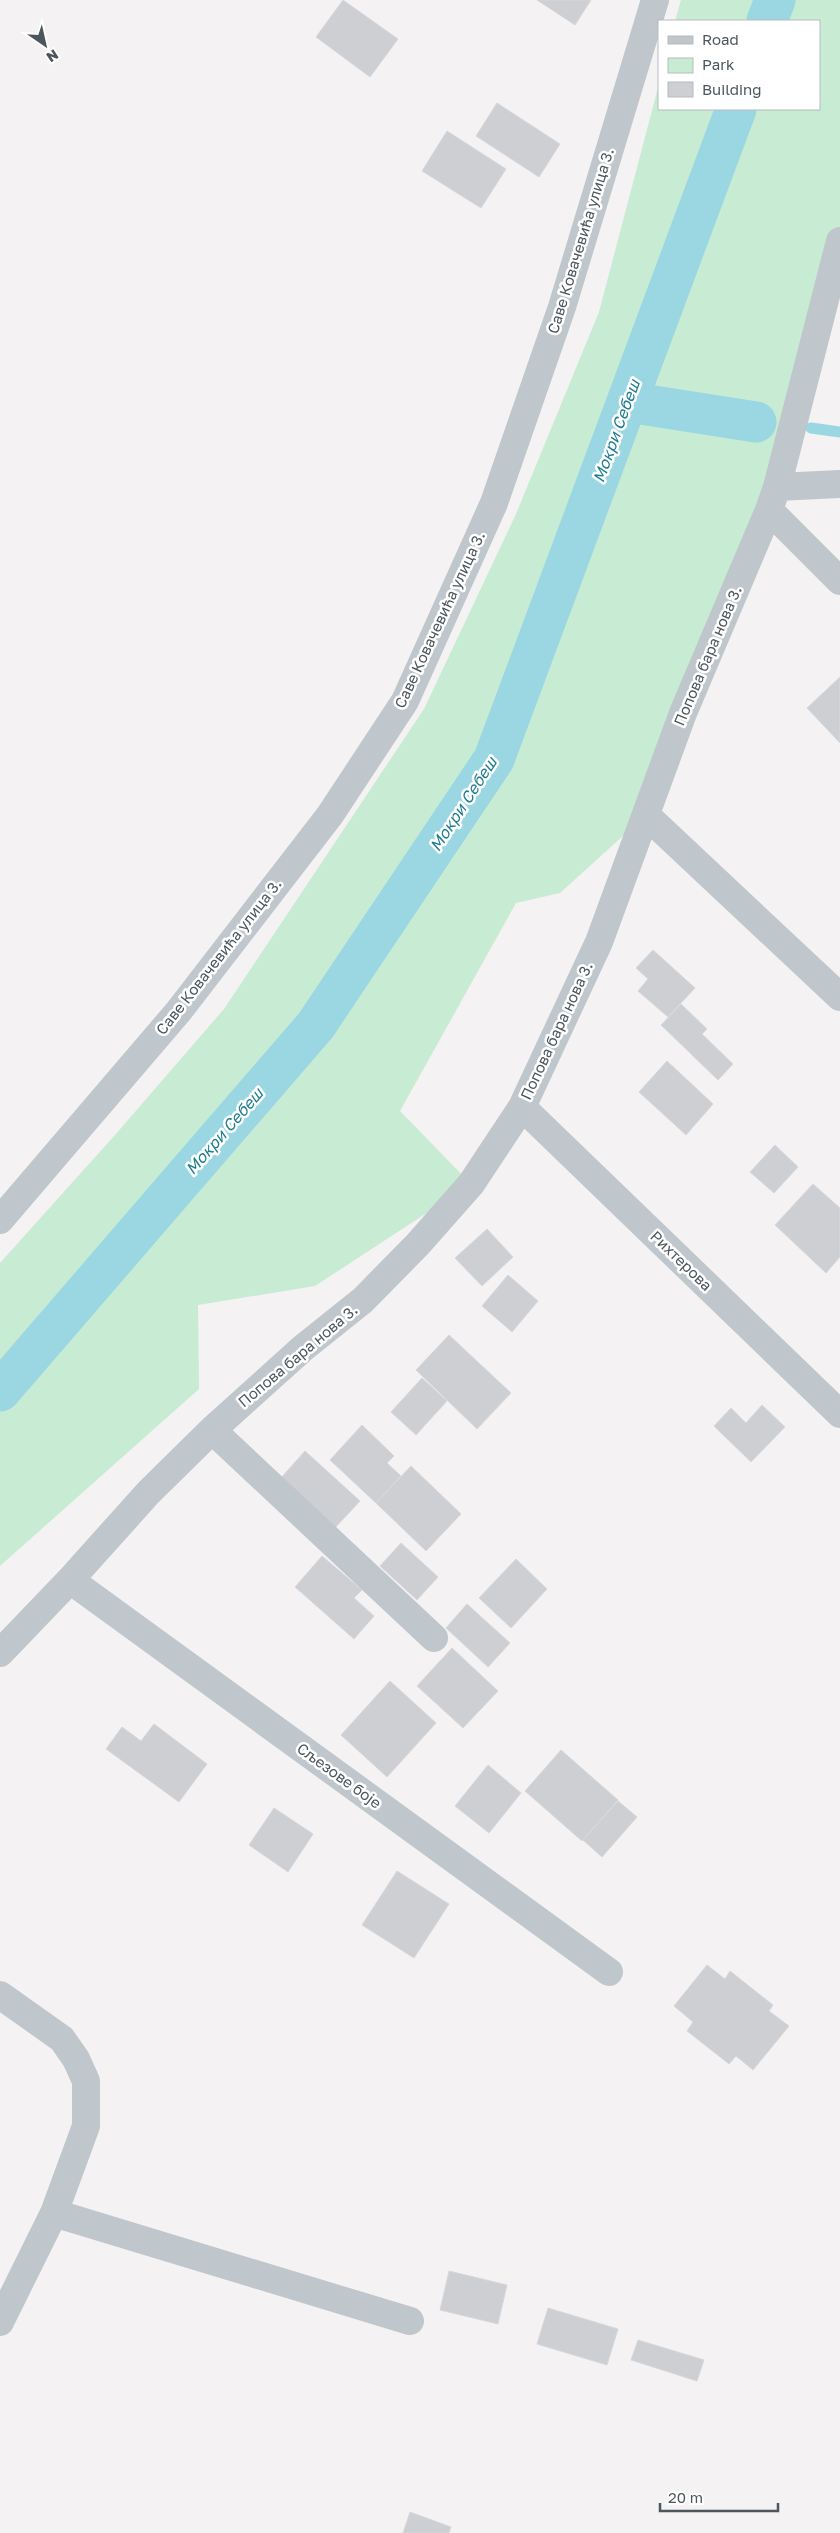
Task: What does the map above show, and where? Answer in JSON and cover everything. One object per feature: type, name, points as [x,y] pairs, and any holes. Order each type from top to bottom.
[{"type":"street","name":"Саве Ковачевића улица 3.","points":[[0,1220],[178,1012],[330,815],[405,701],[494,503],[562,307],[655,0]]},
{"type":"street","name":"Попова бара нова 3.","points":[[0,1653],[70,1580],[148,1493],[212,1430],[302,1348],[363,1300],[418,1244],[470,1184],[522,1107],[599,942],[683,712],[773,498],[840,241]]},
{"type":"street","points":[[840,484],[773,498],[840,581]]},
{"type":"street","points":[[646,815],[840,997]]},
{"type":"street","name":"Рихтерова","points":[[522,1107],[840,1414]]},
{"type":"street","points":[[212,1430],[434,1638]]},
{"type":"street","name":"Сљезове боје","points":[[70,1580],[609,1972]]},
{"type":"street","points":[[0,1995],[62,2039],[76,2058],[86,2081],[86,2126],[54,2213],[0,2322]]},
{"type":"street","points":[[54,2213],[410,2321]]},
{"type":"green space","points":[[681,0],[840,0],[840,259],[777,487],[646,815],[560,893],[516,903],[400,1111],[471,1184],[315,1286],[198,1305],[199,1389],[0,1566],[0,1263],[115,1135],[224,1009],[424,709],[516,514],[599,312],[658,88],[658,110],[820,110],[820,20],[675,20]]},
{"type":"building","points":[[343,0],[398,39],[370,77],[316,37]]},
{"type":"building","points":[[537,0],[591,0],[575,25]]},
{"type":"building","points":[[497,103],[560,144],[539,177],[476,136]]},
{"type":"building","points":[[447,131],[506,169],[481,208],[422,171]]},
{"type":"building","points":[[840,677],[840,743],[807,708]]},
{"type":"building","points":[[653,950],[695,988],[668,1017],[638,991],[648,979],[636,968]]},
{"type":"building","points":[[681,1004],[707,1029],[702,1034],[733,1064],[718,1080],[661,1025]]},
{"type":"building","points":[[667,1061],[713,1104],[686,1135],[639,1092]]},
{"type":"building","points":[[775,1145],[798,1167],[774,1193],[750,1172]]},
{"type":"building","points":[[813,1184],[840,1208],[840,1257],[826,1273],[775,1225]]},
{"type":"building","points":[[487,1229],[513,1257],[482,1286],[455,1258]]},
{"type":"building","points":[[508,1275],[538,1301],[512,1332],[482,1306]]},
{"type":"building","points":[[449,1335],[511,1393],[477,1429],[416,1370]]},
{"type":"building","points":[[422,1378],[447,1401],[416,1435],[391,1412]]},
{"type":"building","points":[[762,1405],[785,1427],[751,1462],[714,1426],[731,1408],[746,1423]]},
{"type":"building","points":[[362,1425],[394,1456],[387,1463],[401,1476],[376,1503],[330,1460]]},
{"type":"building","points":[[305,1451],[360,1501],[334,1529],[280,1479]]},
{"type":"building","points":[[411,1466],[461,1514],[426,1551],[376,1503]]},
{"type":"building","points":[[401,1543],[438,1577],[417,1600],[380,1566]]},
{"type":"building","points":[[322,1556],[362,1590],[354,1598],[374,1616],[354,1639],[295,1587]]},
{"type":"building","points":[[516,1559],[547,1589],[511,1628],[479,1598]]},
{"type":"building","points":[[467,1604],[510,1643],[488,1667],[446,1628]]},
{"type":"building","points":[[452,1648],[498,1691],[463,1728],[417,1686]]},
{"type":"building","points":[[390,1681],[436,1723],[387,1777],[341,1735]]},
{"type":"building","points":[[154,1724],[207,1764],[179,1802],[106,1749],[122,1727],[141,1741]]},
{"type":"building","points":[[561,1750],[618,1800],[582,1841],[525,1791]]},
{"type":"building","points":[[488,1765],[521,1793],[489,1833],[455,1806]]},
{"type":"building","points":[[618,1801],[637,1817],[602,1857],[583,1840]]},
{"type":"building","points":[[274,1808],[313,1834],[288,1872],[249,1845]]},
{"type":"building","points":[[397,1871],[449,1904],[414,1958],[362,1925]]},
{"type":"building","points":[[707,1965],[725,1979],[730,1971],[773,2005],[769,2011],[789,2026],[753,2070],[736,2056],[729,2064],[687,2031],[693,2022],[674,2006]]},
{"type":"building","points":[[449,2271],[507,2285],[498,2324],[440,2310]]},
{"type":"building","points":[[548,2308],[618,2329],[607,2365],[537,2344]]},
{"type":"building","points":[[638,2340],[704,2360],[697,2381],[631,2360]]},
{"type":"building","points":[[410,2512],[451,2527],[449,2533],[403,2533]]},
{"type":"waterway","name":"Мокри Себеш","points":[[767,20],[775,0]]},
{"type":"waterway","name":"Мокри Себеш","points":[[0,1391],[316,1025],[494,759],[736,110]]},
{"type":"waterway","points":[[628,402],[756,422]]},
{"type":"waterway","points":[[811,428],[840,432]]}]
